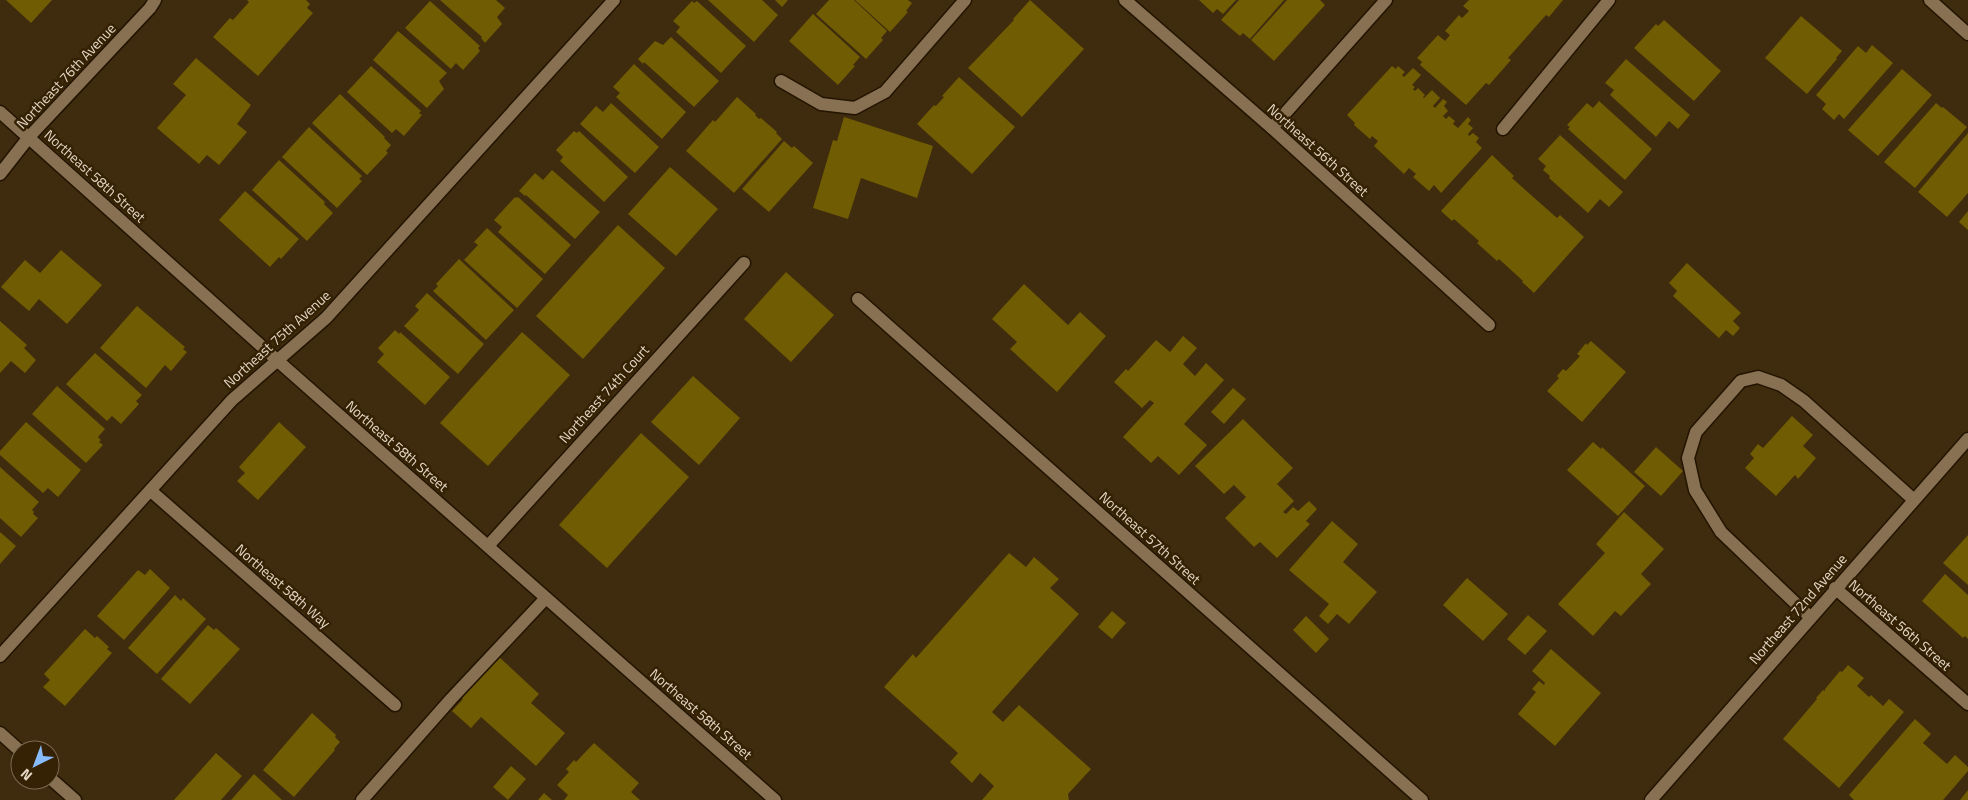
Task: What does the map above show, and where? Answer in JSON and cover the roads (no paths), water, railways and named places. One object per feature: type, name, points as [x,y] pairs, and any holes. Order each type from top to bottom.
[{"type":"street","name":"Northeast 76th Avenue","points":[[0,174],[29,137],[150,8],[155,0]]},
{"type":"street","name":"Northeast 75th Avenue","points":[[0,656],[232,400],[326,318],[614,0]]},
{"type":"street","points":[[781,81],[821,104],[855,108],[885,92],[965,0]]},
{"type":"street","name":"Northeast 56th Street","points":[[1125,0],[1272,128],[1489,325]]},
{"type":"street","points":[[1272,128],[1386,0]]},
{"type":"street","points":[[1503,129],[1609,0]]},
{"type":"street","points":[[1930,0],[1968,34]]},
{"type":"street","name":"Northeast 58th Street","points":[[0,112],[278,361],[775,800]]},
{"type":"street","name":"Northeast 74th Court","points":[[488,546],[744,263]]},
{"type":"street","name":"Northeast 57th Street","points":[[858,299],[1422,800]]},
{"type":"street","points":[[1810,617],[1721,532],[1695,490],[1688,458],[1696,432],[1741,381],[1758,377],[1781,385],[1804,401],[1914,500]]},
{"type":"street","name":"Northeast 72nd Avenue","points":[[1652,800],[1835,588],[1968,439]]},
{"type":"street","name":"Northeast 58th Way","points":[[151,491],[395,704]]},
{"type":"street","name":"Northeast 56th Street","points":[[1835,588],[1968,704]]},
{"type":"street","points":[[362,800],[451,699],[546,598]]},
{"type":"street","points":[[0,733],[10,742]]},
{"type":"street","points":[[60,787],[75,800]]}]
